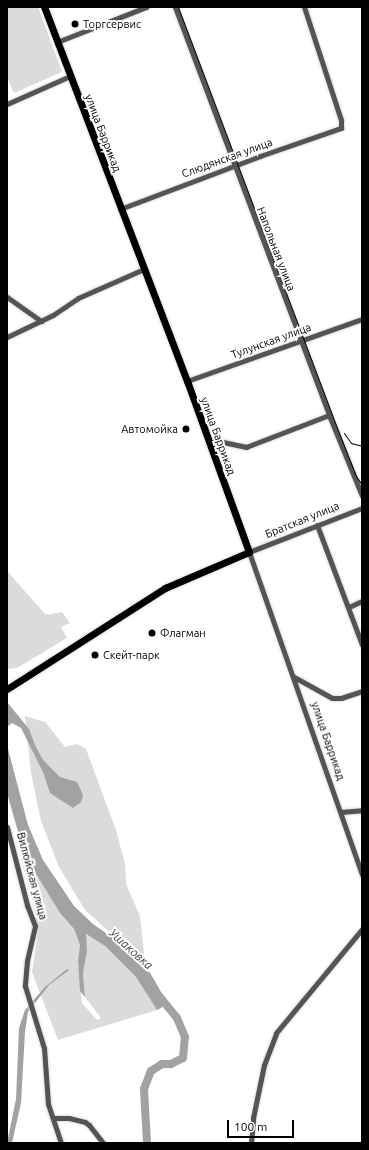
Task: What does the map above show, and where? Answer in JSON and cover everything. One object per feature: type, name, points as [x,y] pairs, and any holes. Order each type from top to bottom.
[{"type":"main road","name":"улица Баррикад","points":[[44,7],[187,381],[249,552]]},
{"type":"main road","points":[[7,689],[165,588],[249,552]]},
{"type":"street","points":[[57,42],[146,7]]},
{"type":"street","name":"Напольная улица","points":[[175,7],[234,166],[362,496]]},
{"type":"street","name":"Слюдянская улица","points":[[120,208],[341,128],[341,120],[304,7]]},
{"type":"street","points":[[7,104],[70,76]]},
{"type":"street","points":[[7,337],[41,321],[78,298],[144,270]]},
{"type":"street","points":[[7,297],[41,321]]},
{"type":"street","name":"Тулунская улица","points":[[187,381],[362,319]]},
{"type":"street","points":[[209,444],[218,441],[246,447],[329,414]]},
{"type":"street","name":"Братская улица","points":[[249,552],[362,508]]},
{"type":"street","points":[[317,525],[362,644]]},
{"type":"street","name":"улица Баррикад","points":[[249,552],[362,875]]},
{"type":"street","points":[[349,607],[362,601]]},
{"type":"street","points":[[294,677],[332,698],[341,698],[362,691]]},
{"type":"street","points":[[341,812],[362,810]]},
{"type":"street","name":"Вилюйская улица","points":[[7,827],[27,905],[35,926],[27,961],[25,978],[26,992],[44,1048],[48,1104],[61,1143]]},
{"type":"street","points":[[251,1143],[253,1118],[264,1066],[276,1033],[362,929]]},
{"type":"street","points":[[53,1118],[69,1118],[85,1122],[103,1143]]},
{"type":"shaded area","points":[[7,7],[38,7],[62,72],[14,93],[7,77]]},
{"type":"shaded area","points":[[7,571],[46,615],[62,612],[70,623],[61,627],[67,638],[17,668],[7,669]]},
{"type":"shaded area","points":[[7,702],[29,729],[43,760],[60,777],[77,782],[83,795],[81,802],[73,808],[50,793],[43,772],[21,728],[12,723],[7,727]]},
{"type":"shaded area","points":[[25,716],[45,722],[65,747],[77,744],[86,749],[116,830],[125,864],[126,884],[140,916],[145,964],[85,910],[59,867],[41,821],[31,773]]},
{"type":"shaded area","points":[[7,745],[28,825],[43,860],[74,906],[93,924],[130,950],[145,964],[168,1004],[157,1010],[136,977],[105,946],[86,934],[87,951],[83,973],[85,997],[80,991],[78,960],[80,945],[74,929],[60,913],[25,856],[7,793]]},
{"type":"shaded area","points":[[25,856],[60,913],[74,929],[80,945],[78,960],[82,1003],[97,1020],[101,1018],[85,997],[83,973],[87,951],[85,934],[105,946],[136,977],[157,1010],[58,1040],[32,972],[37,940],[34,906],[21,859]]},
{"type":"shaded area","points":[[67,969],[69,970],[49,985],[28,1012],[25,1032],[21,1103],[12,1143],[7,1143],[16,1099],[19,1028],[25,1010],[45,987]]},
{"type":"waterway","name":"Ушаковка","points":[[147,1143],[144,1089],[151,1071],[162,1064],[171,1064],[183,1058],[185,1037],[177,1018],[159,996]]},
{"type":"tram line","points":[[178,7],[334,420],[356,476],[362,485]]},
{"type":"tram line","points":[[344,433],[351,443],[362,446]]},
{"type":"place","name":"Торгсервис","points":[[75,24]]},
{"type":"place","name":"Автомойка","points":[[186,429]]},
{"type":"place","name":"Флагман","points":[[152,633]]},
{"type":"place","name":"Скейт-парк","points":[[95,655]]}]
